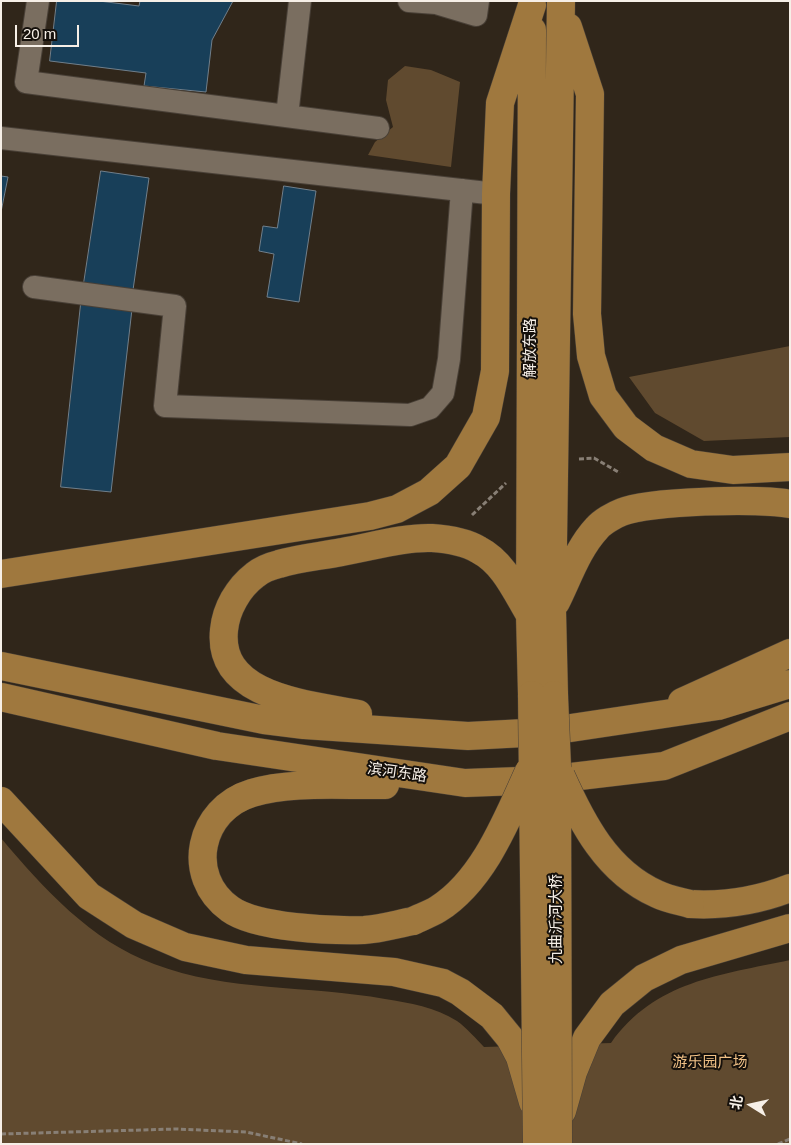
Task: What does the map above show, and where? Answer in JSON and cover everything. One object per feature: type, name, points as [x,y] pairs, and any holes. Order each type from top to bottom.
[{"type":"main road","points":[[1,574],[370,516],[397,509],[429,492],[458,466],[486,417],[495,371],[496,194],[500,103],[532,3]]},
{"type":"main road","name":"解放东路","points":[[532,3],[543,695]]},
{"type":"main road","points":[[561,3],[590,94],[587,314],[591,356],[603,396],[626,427],[654,448],[692,464],[733,470],[790,467]]},
{"type":"main road","name":"解放东路","points":[[541,612],[561,3]]},
{"type":"main road","points":[[468,736],[307,704],[254,688],[234,671],[222,647],[225,619],[237,593],[256,574],[279,564],[431,538],[455,541],[479,549],[492,559],[541,612],[597,528],[623,511],[658,505],[733,502],[790,504]]},
{"type":"main road","points":[[653,714],[790,654]]},
{"type":"main road","points":[[1,666],[264,720],[304,725],[468,736],[544,732],[653,714],[718,706],[790,684]]},
{"type":"main road","name":"九曲沂河大桥","points":[[537,1144],[551,1128],[543,695]]},
{"type":"main road","name":"滨河东路","points":[[1,697],[217,746],[465,783],[546,780],[664,766],[790,716]]},
{"type":"main road","points":[[664,766],[790,736]]},
{"type":"main road","points":[[465,783],[273,788],[250,794],[229,804],[207,829],[201,860],[210,888],[230,909],[259,921],[317,929],[366,930],[413,921],[438,909],[460,890],[483,862],[510,814],[545,765],[575,807],[596,843],[616,867],[635,883],[658,895],[690,904],[715,906],[745,902],[790,888]]},
{"type":"main road","points":[[1,801],[89,896],[134,925],[185,947],[246,960],[394,972],[443,983],[477,1003],[492,1016],[510,1038],[520,1056],[551,1128]]},
{"type":"main road","points":[[551,1128],[587,1038],[612,1004],[644,978],[681,960],[728,948],[790,928]]},
{"type":"street","points":[[38,1],[26,82],[378,128]]},
{"type":"street","points":[[287,116],[300,1]]},
{"type":"street","points":[[409,1],[436,4],[476,14],[478,1]]},
{"type":"street","points":[[1,138],[496,194]]},
{"type":"street","points":[[34,287],[175,306],[165,406],[410,415],[430,408],[443,393],[449,359],[462,190]]},
{"type":"path","points":[[579,459],[594,458],[620,473]]},
{"type":"path","points":[[472,515],[510,479]]},
{"type":"path","points":[[1,1134],[176,1129],[246,1132],[302,1144]]},
{"type":"path","points":[[778,1144],[790,1139]]},
{"type":"green space","points":[[405,66],[431,70],[460,82],[451,167],[368,155],[375,142],[393,127],[386,100],[388,80]]},
{"type":"green space","points":[[790,346],[790,437],[704,441],[655,413],[629,377]]},
{"type":"green space","name":"游乐园广场","points":[[1,838],[51,894],[89,927],[109,942],[154,964],[182,973],[239,984],[356,995],[422,1006],[440,1012],[457,1021],[484,1047],[611,1043],[628,1022],[648,1006],[669,993],[714,977],[790,960],[790,1144],[1,1144]]},
{"type":"building","points":[[57,1],[99,1],[139,6],[140,1],[233,1],[212,40],[206,92],[144,86],[146,73],[50,61]]},
{"type":"building","points":[[101,171],[149,178],[133,290],[84,283]]},
{"type":"building","points":[[1,176],[8,177],[1,212]]},
{"type":"building","points":[[284,186],[316,191],[299,302],[267,297],[274,254],[259,251],[263,226],[277,228]]},
{"type":"building","points":[[81,304],[132,309],[111,492],[61,487]]}]
